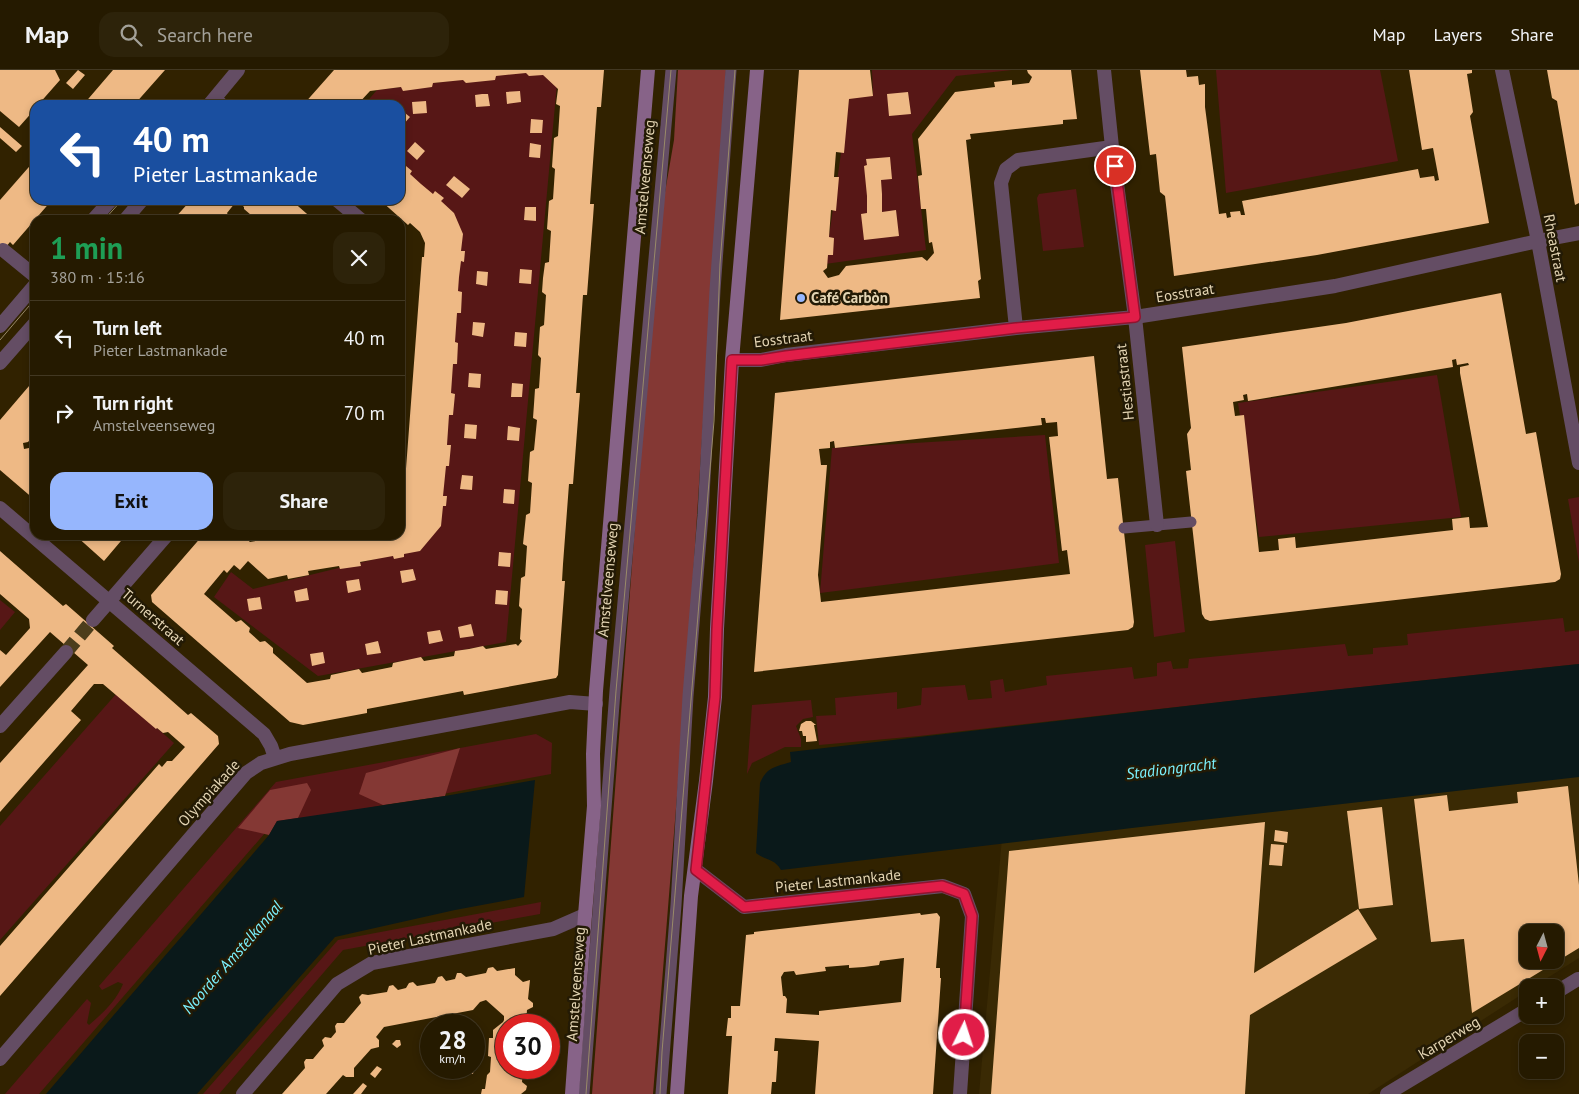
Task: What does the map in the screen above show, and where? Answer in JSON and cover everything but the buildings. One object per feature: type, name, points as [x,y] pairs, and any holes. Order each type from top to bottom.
[{"type":"main road","name":"Amstelveenseweg","points":[[572,1094],[594,806],[593,754],[596,704],[648,70]]},
{"type":"main road","points":[[677,1094],[691,896],[696,870],[715,697],[732,360],[757,70]]},
{"type":"street","points":[[217,100],[238,70]]},
{"type":"street","name":"Hestiastraat","points":[[1104,70],[1112,147],[1135,317],[1157,525]]},
{"type":"street","name":"Rheastraat","points":[[1502,70],[1538,241],[1579,463]]},
{"type":"street","points":[[1016,328],[1001,183],[1006,169],[1018,160],[1112,147]]},
{"type":"street","points":[[98,215],[107,205]]},
{"type":"street","points":[[129,215],[138,205]]},
{"type":"street","points":[[343,205],[355,215]]},
{"type":"street","name":"Eosstraat","points":[[732,360],[761,360],[1016,328],[1135,317],[1335,286],[1579,233]]},
{"type":"street","points":[[3,250],[30,272]]},
{"type":"street","points":[[0,326],[30,291]]},
{"type":"street","points":[[0,363],[30,329]]},
{"type":"street","name":"Turnerstraat","points":[[0,508],[30,533]]},
{"type":"street","name":"Turnerstraat","points":[[38,540],[264,734],[275,758]]},
{"type":"street","points":[[93,620],[163,540]]},
{"type":"street","points":[[0,726],[66,652]]},
{"type":"street","name":"Olympiakade","points":[[0,1059],[246,773],[261,762],[570,702],[596,704]]},
{"type":"street","name":"Pieter Lastmankade","points":[[696,870],[744,907],[942,886],[964,894],[972,916],[960,1094]]},
{"type":"street","name":"Pieter Lastmankade","points":[[243,1094],[337,984],[372,963],[553,929],[585,915]]},
{"type":"street","points":[[1564,988],[1578,979]]},
{"type":"street","name":"Karperweg","points":[[1387,1094],[1519,1014]]},
{"type":"lane","name":"Amstelveenseweg","points":[[584,1094],[615,691],[671,70]]},
{"type":"lane","points":[[661,1094],[676,905],[687,705],[703,515],[715,290],[731,70]]},
{"type":"lane","points":[[1124,528],[1191,522]]},
{"type":"shaded area","points":[[537,70],[557,83],[506,642],[318,676],[214,597],[231,572],[253,589],[416,549],[440,526],[458,222],[405,176],[405,100],[368,100],[377,90]]},
{"type":"shaded area","points":[[678,70],[726,70],[686,684],[653,1094],[592,1094],[639,473],[663,204],[674,140]]},
{"type":"shaded area","points":[[872,70],[1012,70],[956,76],[912,134],[926,250],[825,264],[849,98],[873,94]]},
{"type":"shaded area","points":[[1216,70],[1380,70],[1398,161],[1226,193]]},
{"type":"shaded area","points":[[1076,189],[1084,247],[1043,251],[1037,198],[1039,194]]},
{"type":"shaded area","points":[[1437,375],[1461,517],[1259,537],[1238,403]]},
{"type":"shaded area","points":[[1045,435],[1059,563],[820,593],[832,448]]},
{"type":"shaded area","points":[[1579,497],[1579,563],[1568,499]]},
{"type":"shaded area","points":[[1175,541],[1185,632],[1154,637],[1145,545]]},
{"type":"shaded area","points":[[0,600],[15,612],[0,630]]},
{"type":"shaded area","points":[[1563,618],[1565,632],[1579,630],[1579,664],[919,736],[819,745],[816,716],[836,715],[835,698],[897,692],[897,709],[921,705],[922,688],[965,685],[968,700],[992,698],[990,681],[1003,679],[1005,692],[1047,685],[1046,676],[1132,667],[1134,679],[1157,676],[1157,663],[1171,661],[1173,669],[1188,668],[1189,659],[1345,644],[1348,656],[1373,654],[1373,648],[1408,645],[1407,634]]},
{"type":"shaded area","points":[[117,693],[174,743],[0,940],[0,826]]},
{"type":"shaded area","points":[[811,700],[813,717],[803,719],[796,726],[801,739],[801,747],[785,747],[752,763],[747,774],[752,705]]},
{"type":"shaded area","points":[[536,734],[552,743],[551,774],[271,826],[39,1094],[5,1094],[87,999],[91,1003],[87,1023],[89,1025],[109,1006],[123,984],[118,982],[102,990],[99,986],[276,782]]},
{"type":"shaded area","points":[[460,748],[445,796],[383,805],[359,794],[366,773]]},
{"type":"shaded area","points":[[1579,775],[1579,958],[1564,967],[1564,924],[1519,924],[1519,969],[1562,969],[1546,979],[1519,979],[1519,996],[1368,1094],[979,1094],[1003,827]]},
{"type":"shaded area","points":[[307,783],[311,790],[298,818],[277,821],[269,835],[238,828],[270,790]]},
{"type":"shaded area","points":[[541,902],[540,914],[343,950],[219,1094],[203,1094],[338,940]]},
{"type":"water","name":"Stadiongracht","points":[[1579,664],[1579,777],[781,870],[776,863],[756,853],[760,783],[769,771],[791,762],[790,752],[1255,698]]},
{"type":"water","name":"Noorder Amstelkanaal","points":[[535,780],[524,897],[455,910],[335,937],[197,1094],[46,1094],[269,835],[277,821],[445,796]]},
{"type":"tunnel","points":[[66,652],[93,620]]},
{"type":"tram line","points":[[586,1094],[616,691],[671,70]]},
{"type":"tram line","points":[[660,1094],[714,421],[720,264],[735,70]]},
{"type":"tram line","points":[[108,215],[118,205]]},
{"type":"tram line","points":[[0,340],[30,305]]},
{"type":"place","name":"Café Carbòn","points":[[801,298]]},
{"type":"route","points":[[964,1035],[972,916],[964,894],[942,886],[744,907],[696,870],[715,697],[732,360],[761,360],[1016,328],[1135,317],[1115,166]]}]
